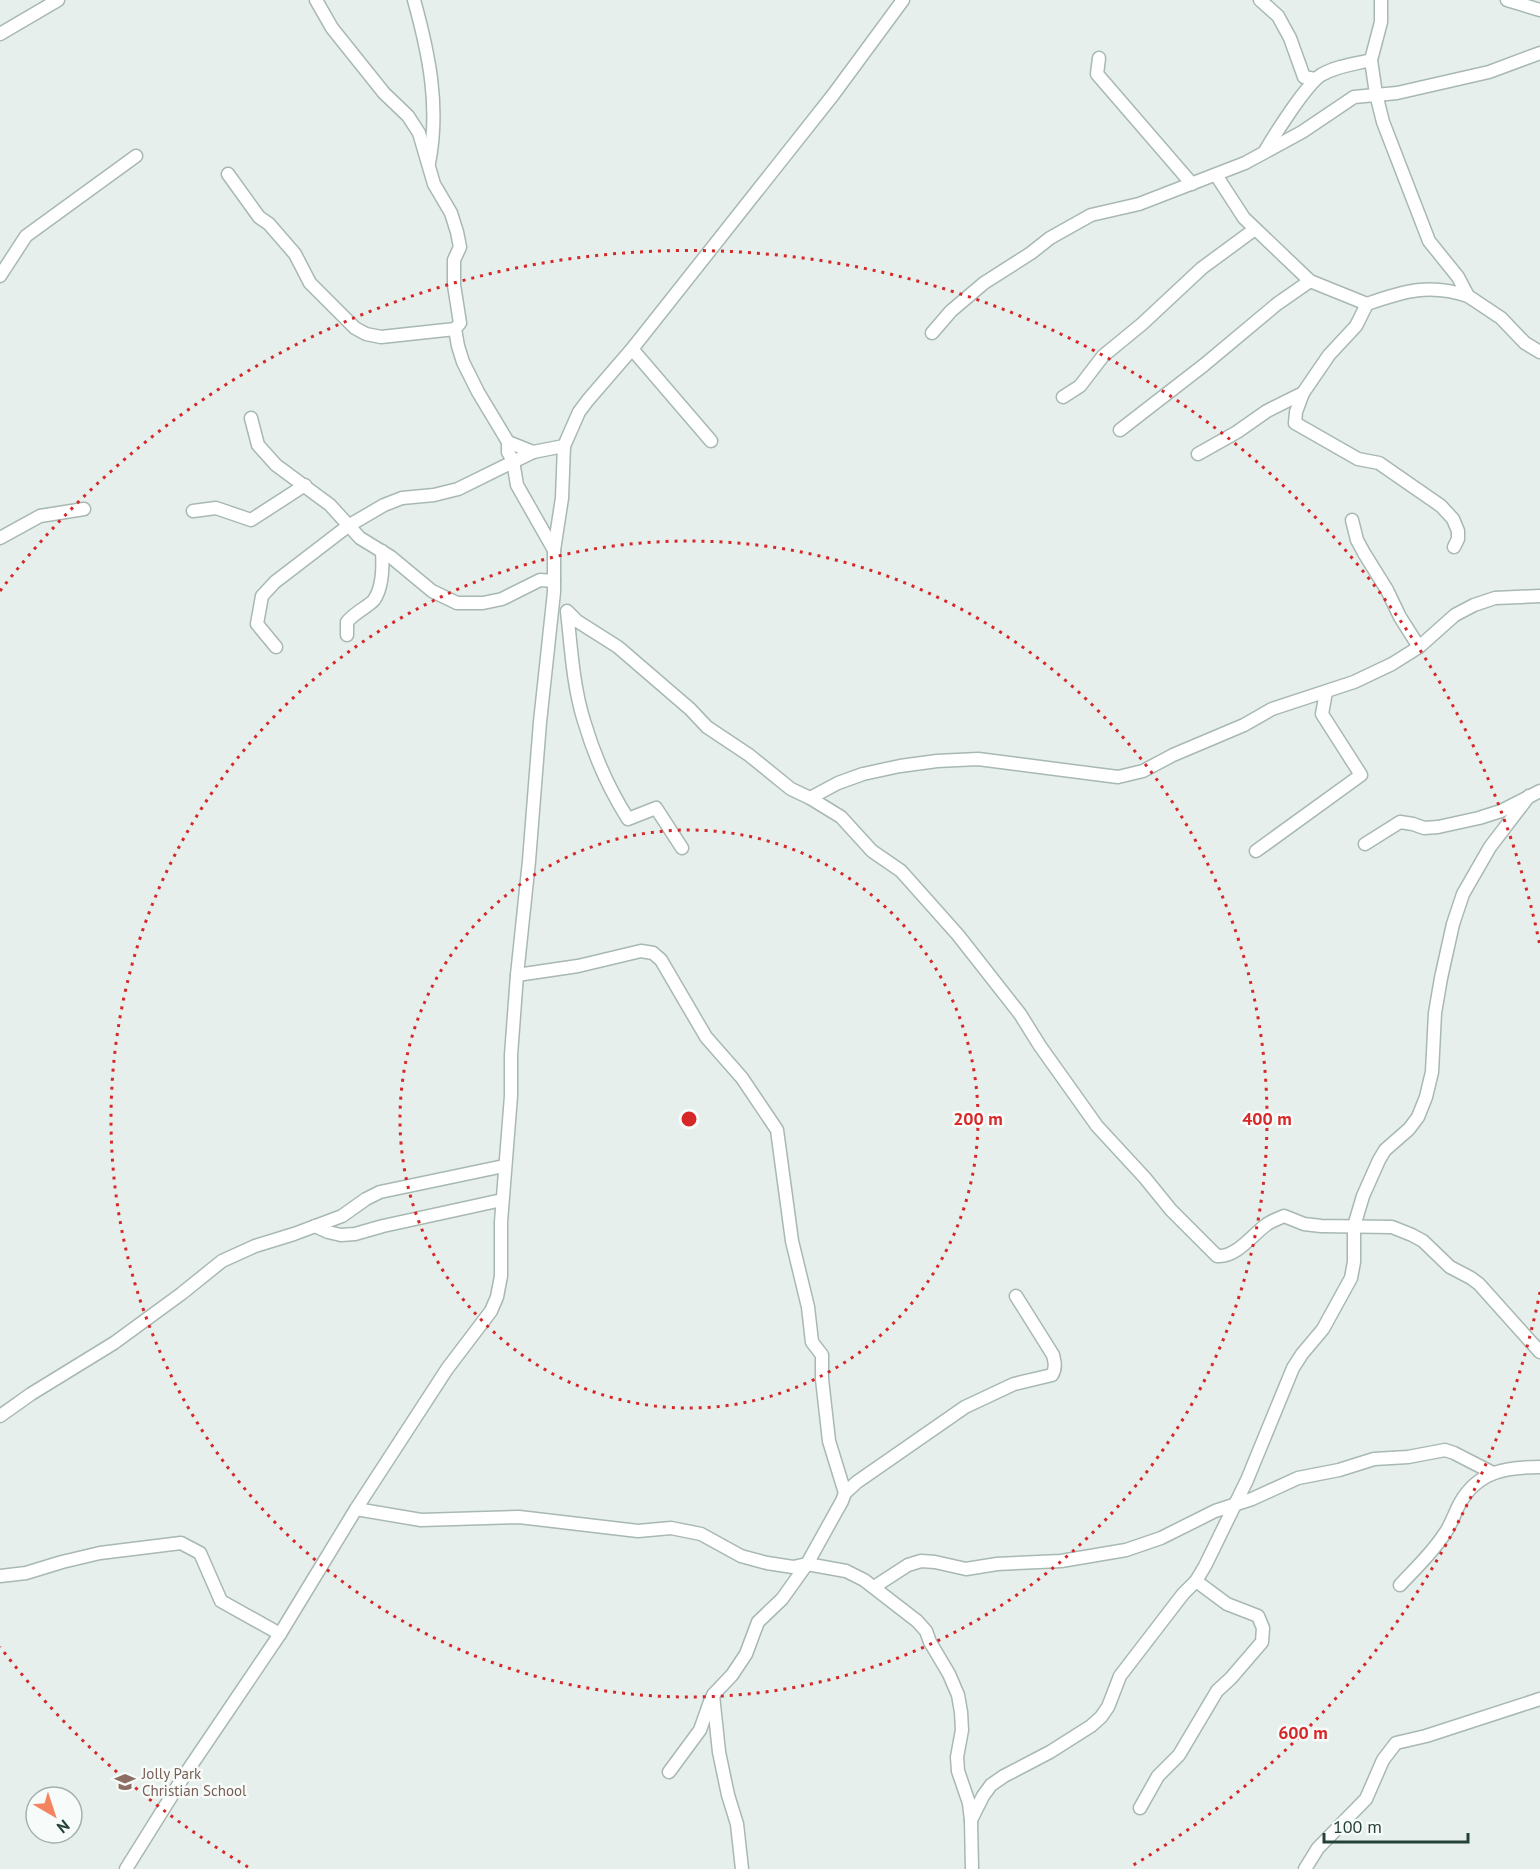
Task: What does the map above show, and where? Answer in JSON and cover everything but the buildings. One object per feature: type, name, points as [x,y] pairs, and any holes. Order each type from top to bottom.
[{"type":"street","points":[[0,34],[58,0]]},
{"type":"street","points":[[228,174],[259,217],[269,224],[295,254],[310,283],[355,328],[366,334],[381,337],[455,329],[460,323],[454,285],[454,260],[460,246],[457,232],[451,213],[434,184],[419,133],[408,116],[384,93],[332,28],[316,0]]},
{"type":"street","points":[[414,0],[425,40],[432,93],[434,138],[429,164]]},
{"type":"street","points":[[126,1869],[184,1776],[280,1634],[356,1509],[447,1369],[491,1311],[497,1297],[501,1276],[502,1200],[511,1096],[511,1055],[517,975],[554,586],[554,550],[562,498],[564,446],[579,412],[604,379],[632,349],[833,96],[903,0]]},
{"type":"street","points":[[1260,0],[1278,16],[1290,38],[1304,77],[1315,79]]},
{"type":"street","points":[[1381,0],[1380,22],[1371,60],[1383,122],[1429,241],[1458,277],[1468,296]]},
{"type":"street","points":[[1507,0],[1540,10]]},
{"type":"street","points":[[932,333],[951,311],[984,283],[1050,238],[1091,215],[1131,206],[1216,175],[1302,132],[1354,97],[1397,93],[1489,72],[1540,53]]},
{"type":"street","points":[[1099,58],[1098,74],[1192,184]]},
{"type":"street","points":[[1264,152],[1315,79],[1333,69],[1371,60]]},
{"type":"street","points":[[0,276],[27,236],[136,156]]},
{"type":"street","points":[[1216,175],[1244,218],[1310,281],[1367,304],[1416,289],[1446,290],[1468,296],[1501,318],[1526,343],[1540,352]]},
{"type":"street","points":[[1063,397],[1080,386],[1103,356],[1142,324],[1202,268],[1255,229]]},
{"type":"street","points":[[1120,430],[1204,365],[1277,304],[1310,281]]},
{"type":"street","points":[[1367,304],[1356,326],[1329,355],[1303,393],[1296,412],[1295,423],[1358,459],[1379,463],[1441,506],[1453,519],[1458,531],[1458,539],[1454,547]]},
{"type":"street","points":[[455,329],[463,362],[508,442],[508,452],[513,461],[517,484],[554,550]]},
{"type":"street","points":[[632,349],[711,441]]},
{"type":"street","points":[[1198,454],[1237,432],[1267,411],[1303,393]]},
{"type":"street","points":[[251,418],[258,445],[276,465],[330,504],[360,538],[391,556],[432,591],[457,603],[483,603],[502,599],[540,580],[554,586],[567,611],[577,621],[618,647],[690,709],[707,727],[749,755],[791,789],[841,817],[872,851],[916,886],[958,935],[1020,1014],[1097,1126],[1171,1210],[1217,1256],[1234,1252],[1268,1224],[1284,1216],[1313,1225],[1392,1227],[1423,1241],[1450,1267],[1479,1284],[1540,1352]]},
{"type":"street","points":[[508,442],[533,452]]},
{"type":"street","points":[[276,647],[257,624],[262,596],[285,573],[348,526],[384,505],[402,498],[434,495],[458,489],[533,452],[564,446]]},
{"type":"street","points":[[193,511],[216,508],[251,520],[305,485]]},
{"type":"street","points":[[0,538],[40,516],[84,509]]},
{"type":"street","points":[[1352,520],[1357,540],[1419,647]]},
{"type":"street","points":[[347,636],[347,622],[354,613],[374,600],[383,574],[382,551]]},
{"type":"street","points":[[810,798],[838,783],[863,774],[937,761],[978,759],[1118,777],[1143,771],[1173,755],[1244,725],[1272,709],[1354,682],[1392,664],[1419,647],[1455,615],[1474,605],[1495,598],[1540,596]]},
{"type":"street","points":[[567,611],[577,691],[584,721],[615,799],[628,819],[656,808],[682,848]]},
{"type":"street","points":[[1256,851],[1361,776],[1322,714],[1326,692]]},
{"type":"street","points":[[1365,844],[1400,822],[1424,828],[1438,827],[1501,811],[1534,794]]},
{"type":"street","points":[[971,1820],[991,1785],[1050,1752],[1101,1717],[1108,1707],[1120,1676],[1183,1594],[1196,1581],[1219,1540],[1247,1480],[1293,1368],[1323,1329],[1351,1278],[1354,1262],[1354,1226],[1378,1160],[1395,1140],[1409,1129],[1418,1117],[1426,1097],[1432,1072],[1435,1013],[1441,978],[1453,924],[1463,894],[1490,847],[1534,794]]},
{"type":"street","points":[[517,975],[578,966],[640,951],[653,953],[661,960],[706,1037],[742,1078],[766,1112],[777,1130],[792,1241],[808,1307],[812,1342],[822,1355],[822,1379],[829,1441],[845,1493]]},
{"type":"street","points":[[0,1416],[31,1394],[114,1343],[222,1262],[255,1246],[342,1216],[380,1192],[504,1166]]},
{"type":"street","points":[[315,1226],[341,1235],[355,1234],[502,1200]]},
{"type":"street","points":[[669,1772],[700,1730],[712,1695],[732,1675],[746,1654],[758,1622],[782,1599],[807,1564],[845,1493],[891,1457],[965,1407],[1014,1384],[1052,1375],[1055,1370],[1053,1355],[1016,1296]]},
{"type":"street","points":[[874,1587],[908,1565],[921,1561],[966,1569],[997,1564],[1061,1561],[1126,1550],[1161,1538],[1215,1511],[1252,1499],[1298,1478],[1374,1460],[1445,1450],[1493,1473]]},
{"type":"street","points":[[1400,1585],[1439,1543],[1467,1493],[1493,1473],[1505,1468],[1540,1467]]},
{"type":"street","points":[[356,1509],[421,1520],[519,1517],[638,1531],[671,1528],[701,1534],[741,1556],[767,1563],[793,1567],[807,1564],[846,1571],[874,1587],[917,1621],[926,1631],[958,1695],[962,1713],[962,1730],[957,1757],[958,1771],[969,1803],[972,1869]]},
{"type":"street","points":[[0,1576],[26,1573],[100,1553],[181,1543],[200,1553],[220,1601],[280,1634]]},
{"type":"street","points":[[1140,1808],[1158,1776],[1179,1755],[1216,1691],[1231,1678],[1262,1642],[1263,1628],[1258,1616],[1227,1604],[1196,1581]]},
{"type":"street","points":[[712,1695],[719,1752],[736,1824],[742,1869]]},
{"type":"street","points":[[1305,1869],[1318,1848],[1366,1798],[1383,1760],[1396,1743],[1426,1736],[1540,1698]]},
{"type":"place","name":"Jolly Park Christian School","points":[[125,1782]]}]
